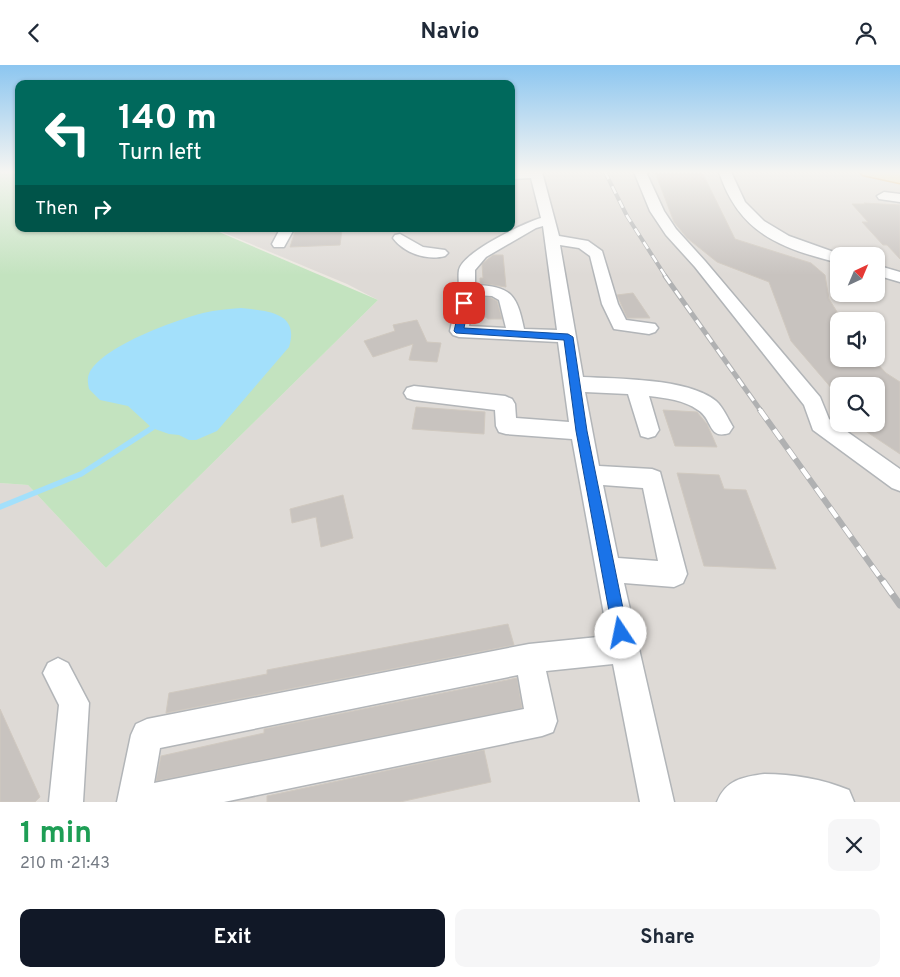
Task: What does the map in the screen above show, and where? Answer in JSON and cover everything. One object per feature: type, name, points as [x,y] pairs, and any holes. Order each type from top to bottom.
[{"type":"street","points":[[545,206],[551,230],[589,475],[657,802]]},
{"type":"street","points":[[655,206],[672,232],[813,402],[820,424],[900,481]]},
{"type":"street","points":[[742,206],[751,218],[772,232],[803,247],[830,255]]},
{"type":"street","points":[[568,337],[459,331],[467,290],[467,269],[481,253],[530,225],[551,230],[583,244],[597,254],[610,304],[620,325],[649,328]]},
{"type":"street","points":[[279,244],[285,232]]},
{"type":"street","points":[[400,237],[407,245],[420,251],[440,253]]},
{"type":"street","points":[[885,273],[900,277]]},
{"type":"street","points":[[467,290],[494,290],[503,293],[510,302],[516,334]]},
{"type":"street","points":[[574,384],[659,390],[682,395],[708,405],[722,427]]},
{"type":"street","points":[[637,389],[648,430]]},
{"type":"street","points":[[414,393],[505,404],[506,426],[582,431]]},
{"type":"street","points":[[589,475],[652,479],[674,574],[608,570]]},
{"type":"street","points":[[134,802],[147,735],[529,658],[624,649]]},
{"type":"street","points":[[143,802],[542,721],[529,658]]},
{"type":"street","points":[[58,673],[74,703],[66,802]]},
{"type":"street","points":[[734,802],[744,794],[761,792],[798,793],[837,802]]},
{"type":"shaded area","points":[[515,206],[900,206],[900,802],[0,802],[0,483],[28,485],[106,568],[378,300],[347,284],[222,232],[515,232]]},
{"type":"green space","points":[[0,206],[15,206],[15,232],[219,232],[378,300],[106,568],[28,485],[0,483]]},
{"type":"water","points":[[241,308],[271,312],[286,320],[290,327],[291,335],[289,347],[217,431],[196,440],[189,440],[179,435],[169,434],[152,428],[128,406],[100,400],[89,389],[88,376],[96,364],[123,345],[158,328],[203,313]]},
{"type":"building","points":[[668,206],[719,206],[735,239],[811,263],[825,275],[830,303],[837,312],[830,312],[830,367],[880,367],[900,382],[900,454],[867,432],[885,432],[885,377],[830,377],[830,386],[791,341],[769,282],[717,262],[687,238],[674,222]]},
{"type":"building","points":[[854,206],[900,206],[900,259],[887,245],[883,245],[862,222],[868,222]]},
{"type":"building","points":[[295,232],[342,232],[340,245],[290,247]]},
{"type":"building","points":[[493,255],[503,255],[506,287],[480,283],[480,278],[483,278],[482,264]]},
{"type":"building","points":[[633,293],[650,318],[627,318],[617,295]]},
{"type":"building","points":[[482,297],[497,301],[502,319],[488,319],[484,316]]},
{"type":"building","points":[[417,320],[427,342],[441,343],[437,362],[409,360],[413,344],[373,357],[364,341],[395,331],[393,325]]},
{"type":"building","points":[[416,407],[485,412],[484,434],[412,429]]},
{"type":"building","points":[[663,410],[697,412],[707,424],[717,447],[675,446]]},
{"type":"building","points":[[677,473],[719,475],[724,489],[746,490],[776,569],[704,566]]},
{"type":"building","points":[[343,495],[353,538],[321,547],[316,517],[292,523],[290,509]]},
{"type":"building","points":[[508,624],[514,645],[166,713],[169,693],[267,674],[267,670]]},
{"type":"building","points":[[517,678],[522,708],[156,781],[161,756],[264,733],[264,729]]},
{"type":"building","points":[[0,709],[40,797],[35,802],[0,802]]},
{"type":"building","points":[[484,750],[491,782],[400,802],[267,802],[267,796]]},
{"type":"waterway","points":[[0,507],[81,474],[152,428]]},
{"type":"railway","points":[[622,206],[666,277]]},
{"type":"railway","points":[[665,276],[761,411]]},
{"type":"railway","points":[[760,410],[884,583]]},
{"type":"railway","points":[[883,581],[900,605]]},
{"type":"route","points":[[464,303],[459,331],[568,337],[589,475],[621,633]]}]
